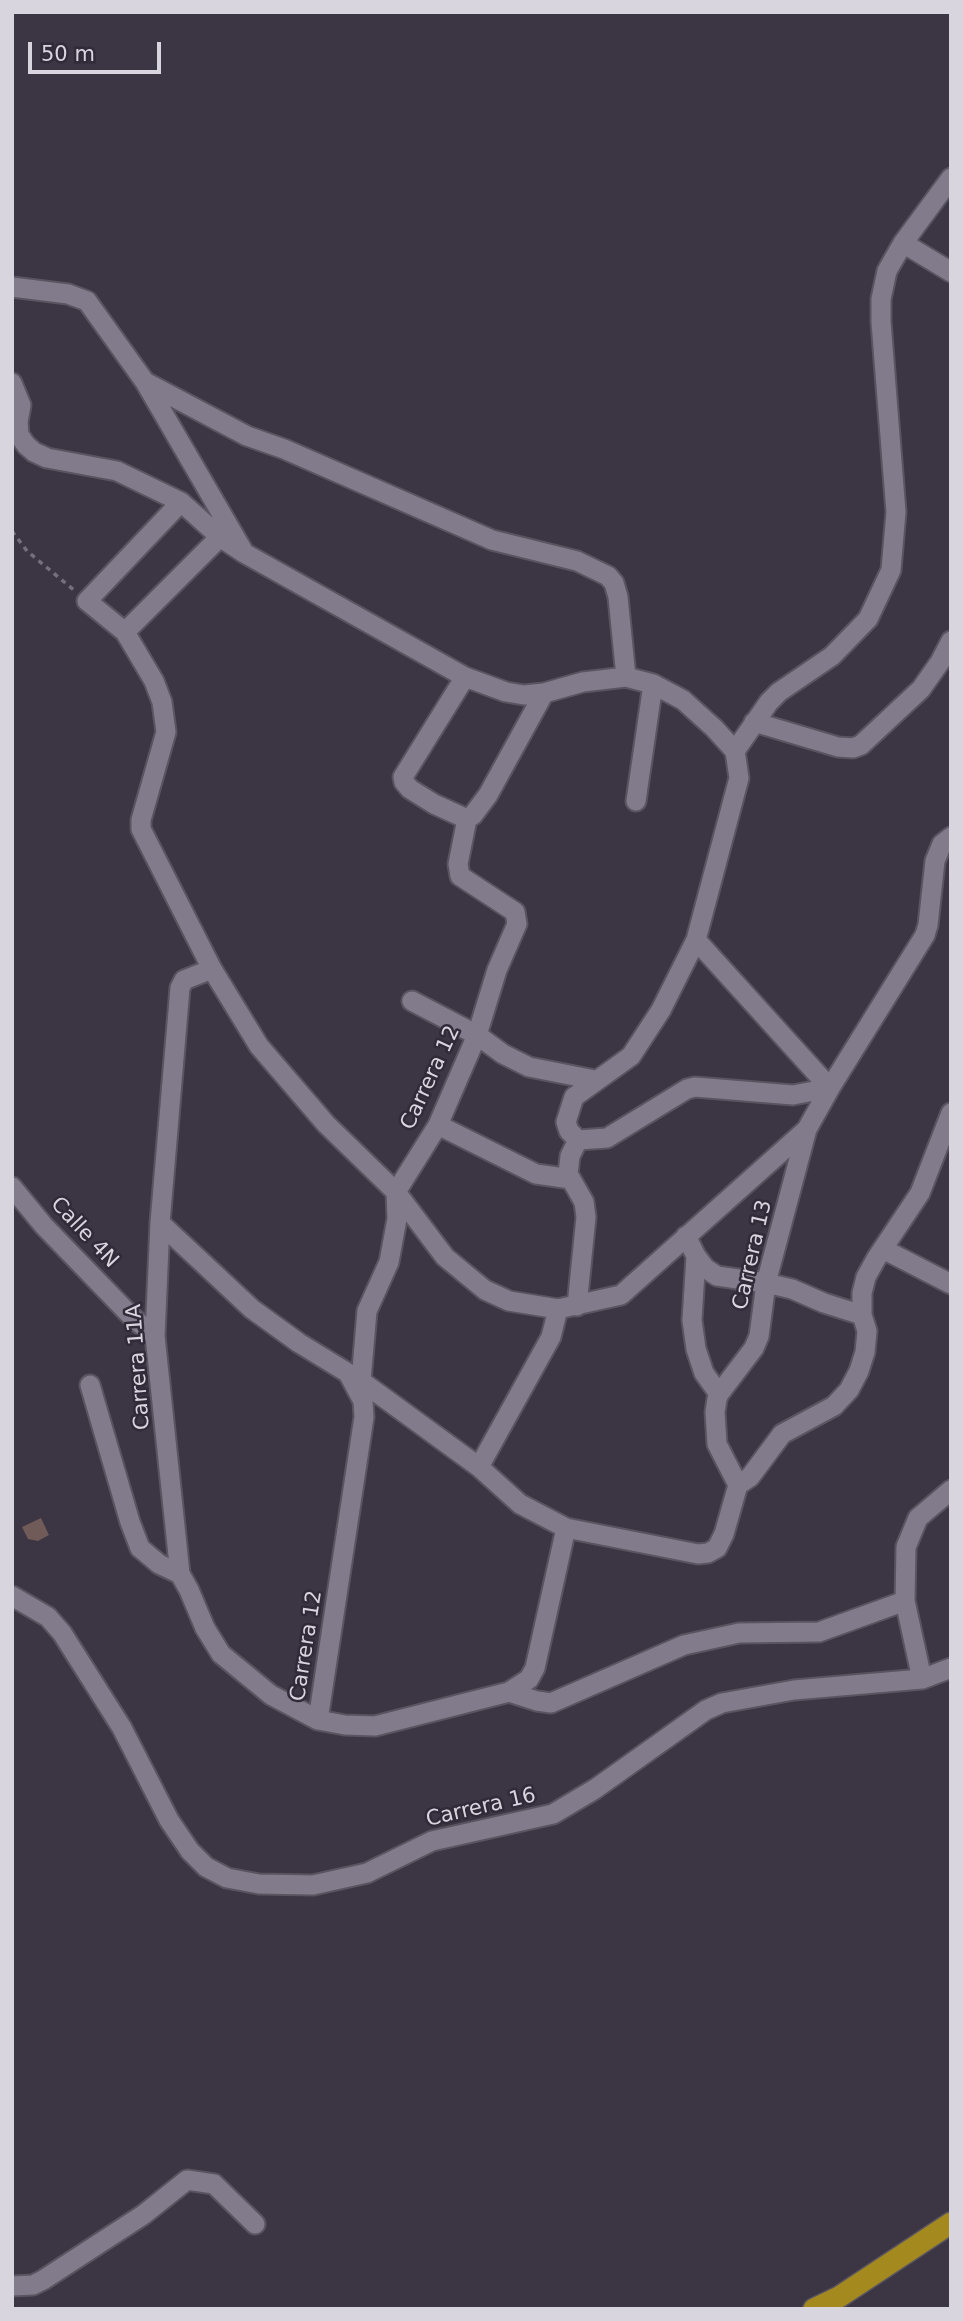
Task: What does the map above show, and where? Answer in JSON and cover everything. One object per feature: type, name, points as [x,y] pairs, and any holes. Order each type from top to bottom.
[{"type":"highway","points":[[814,2309],[848,2292],[951,2222]]},
{"type":"street","points":[[735,751],[774,697],[832,656],[868,619],[891,570],[896,512],[881,299],[887,271],[903,243],[950,179]]},
{"type":"street","points":[[903,243],[951,272]]},
{"type":"street","points":[[12,288],[68,294],[87,301],[145,382],[244,553]]},
{"type":"street","points":[[145,382],[247,436],[284,449],[492,540],[577,561],[608,576],[614,583],[618,597],[626,677]]},
{"type":"street","points":[[12,383],[21,405],[19,435],[34,452],[117,471],[181,502],[220,537],[244,553],[465,677],[506,692],[524,695],[544,693],[583,682],[626,677],[653,684],[683,700],[735,751],[738,778],[696,940],[661,1010],[635,1050],[627,1060],[574,1097],[566,1122],[569,1131],[578,1140],[607,1138],[687,1089],[695,1087],[793,1095],[830,1088]]},
{"type":"street","points":[[181,502],[87,601],[125,632],[162,702],[166,732],[141,820],[141,829],[212,969],[259,1046],[326,1124],[396,1192],[445,1257],[485,1290],[509,1301],[568,1307],[621,1295],[807,1129]]},
{"type":"street","points":[[125,632],[220,537]]},
{"type":"street","points":[[754,722],[838,747],[853,748],[861,745],[922,690],[951,641]]},
{"type":"street","points":[[465,677],[403,777],[410,789],[467,819],[488,795],[544,693]]},
{"type":"street","points":[[636,801],[653,684]]},
{"type":"street","name":"Carrera 12","points":[[396,1192],[438,1125],[477,1035],[496,970],[517,924],[515,912],[460,876],[458,864],[467,819]]},
{"type":"street","name":"Carrera 13","points":[[719,1394],[757,1342],[766,1283],[807,1129],[925,935],[935,861],[942,844],[951,837]]},
{"type":"street","points":[[696,940],[830,1088]]},
{"type":"street","name":"Carrera 11A","points":[[212,969],[184,980],[180,988],[160,1223],[155,1336],[180,1574],[190,1590],[205,1628],[221,1654],[271,1695],[318,1720],[345,1725],[375,1726],[509,1692]]},
{"type":"street","points":[[412,1001],[477,1035],[503,1054],[529,1067],[595,1080]]},
{"type":"street","points":[[160,1223],[252,1309],[355,1378],[479,1467],[520,1504],[566,1528],[698,1554],[708,1553],[717,1548],[724,1534],[738,1485],[750,1477],[782,1434],[834,1406],[849,1391],[865,1352],[867,1331],[862,1315],[862,1293],[866,1277],[920,1194],[951,1113]]},
{"type":"street","points":[[438,1125],[536,1174],[571,1179]]},
{"type":"street","points":[[479,1467],[568,1307],[586,1217],[584,1202],[568,1174],[570,1156],[578,1140]]},
{"type":"street","name":"Calle 4N","points":[[12,1187],[44,1226],[133,1318],[155,1336]]},
{"type":"street","points":[[355,1378],[367,1311],[388,1262],[397,1219],[396,1192]]},
{"type":"street","points":[[686,1236],[705,1268],[717,1276],[792,1289],[862,1315]]},
{"type":"street","points":[[883,1249],[951,1284]]},
{"type":"street","points":[[696,1256],[692,1320],[696,1349],[704,1373],[719,1394],[715,1412],[718,1444],[738,1485]]},
{"type":"street","name":"Carrera 12","points":[[318,1720],[364,1417],[363,1401],[355,1378]]},
{"type":"street","points":[[90,1385],[140,1548],[159,1564],[180,1574]]},
{"type":"street","points":[[922,1679],[905,1601],[906,1547],[918,1518],[951,1490]]},
{"type":"street","points":[[509,1692],[528,1679],[535,1668],[566,1528]]},
{"type":"street","name":"Carrera 16","points":[[12,1597],[48,1617],[62,1633],[122,1728],[169,1820],[190,1851],[206,1867],[227,1878],[259,1884],[313,1885],[367,1872],[432,1841],[553,1814],[595,1789],[706,1710],[722,1703],[794,1690],[922,1679],[951,1668]]},
{"type":"street","points":[[509,1692],[551,1703],[684,1645],[739,1633],[819,1632],[905,1601]]},
{"type":"street","points":[[12,2286],[33,2285],[43,2280],[143,2215],[187,2180],[214,2184],[255,2224]]},
{"type":"path","points":[[12,531],[27,551],[87,601]]},
{"type":"building","points":[[41,1518],[49,1535],[38,1541],[28,1539],[22,1527]]}]
